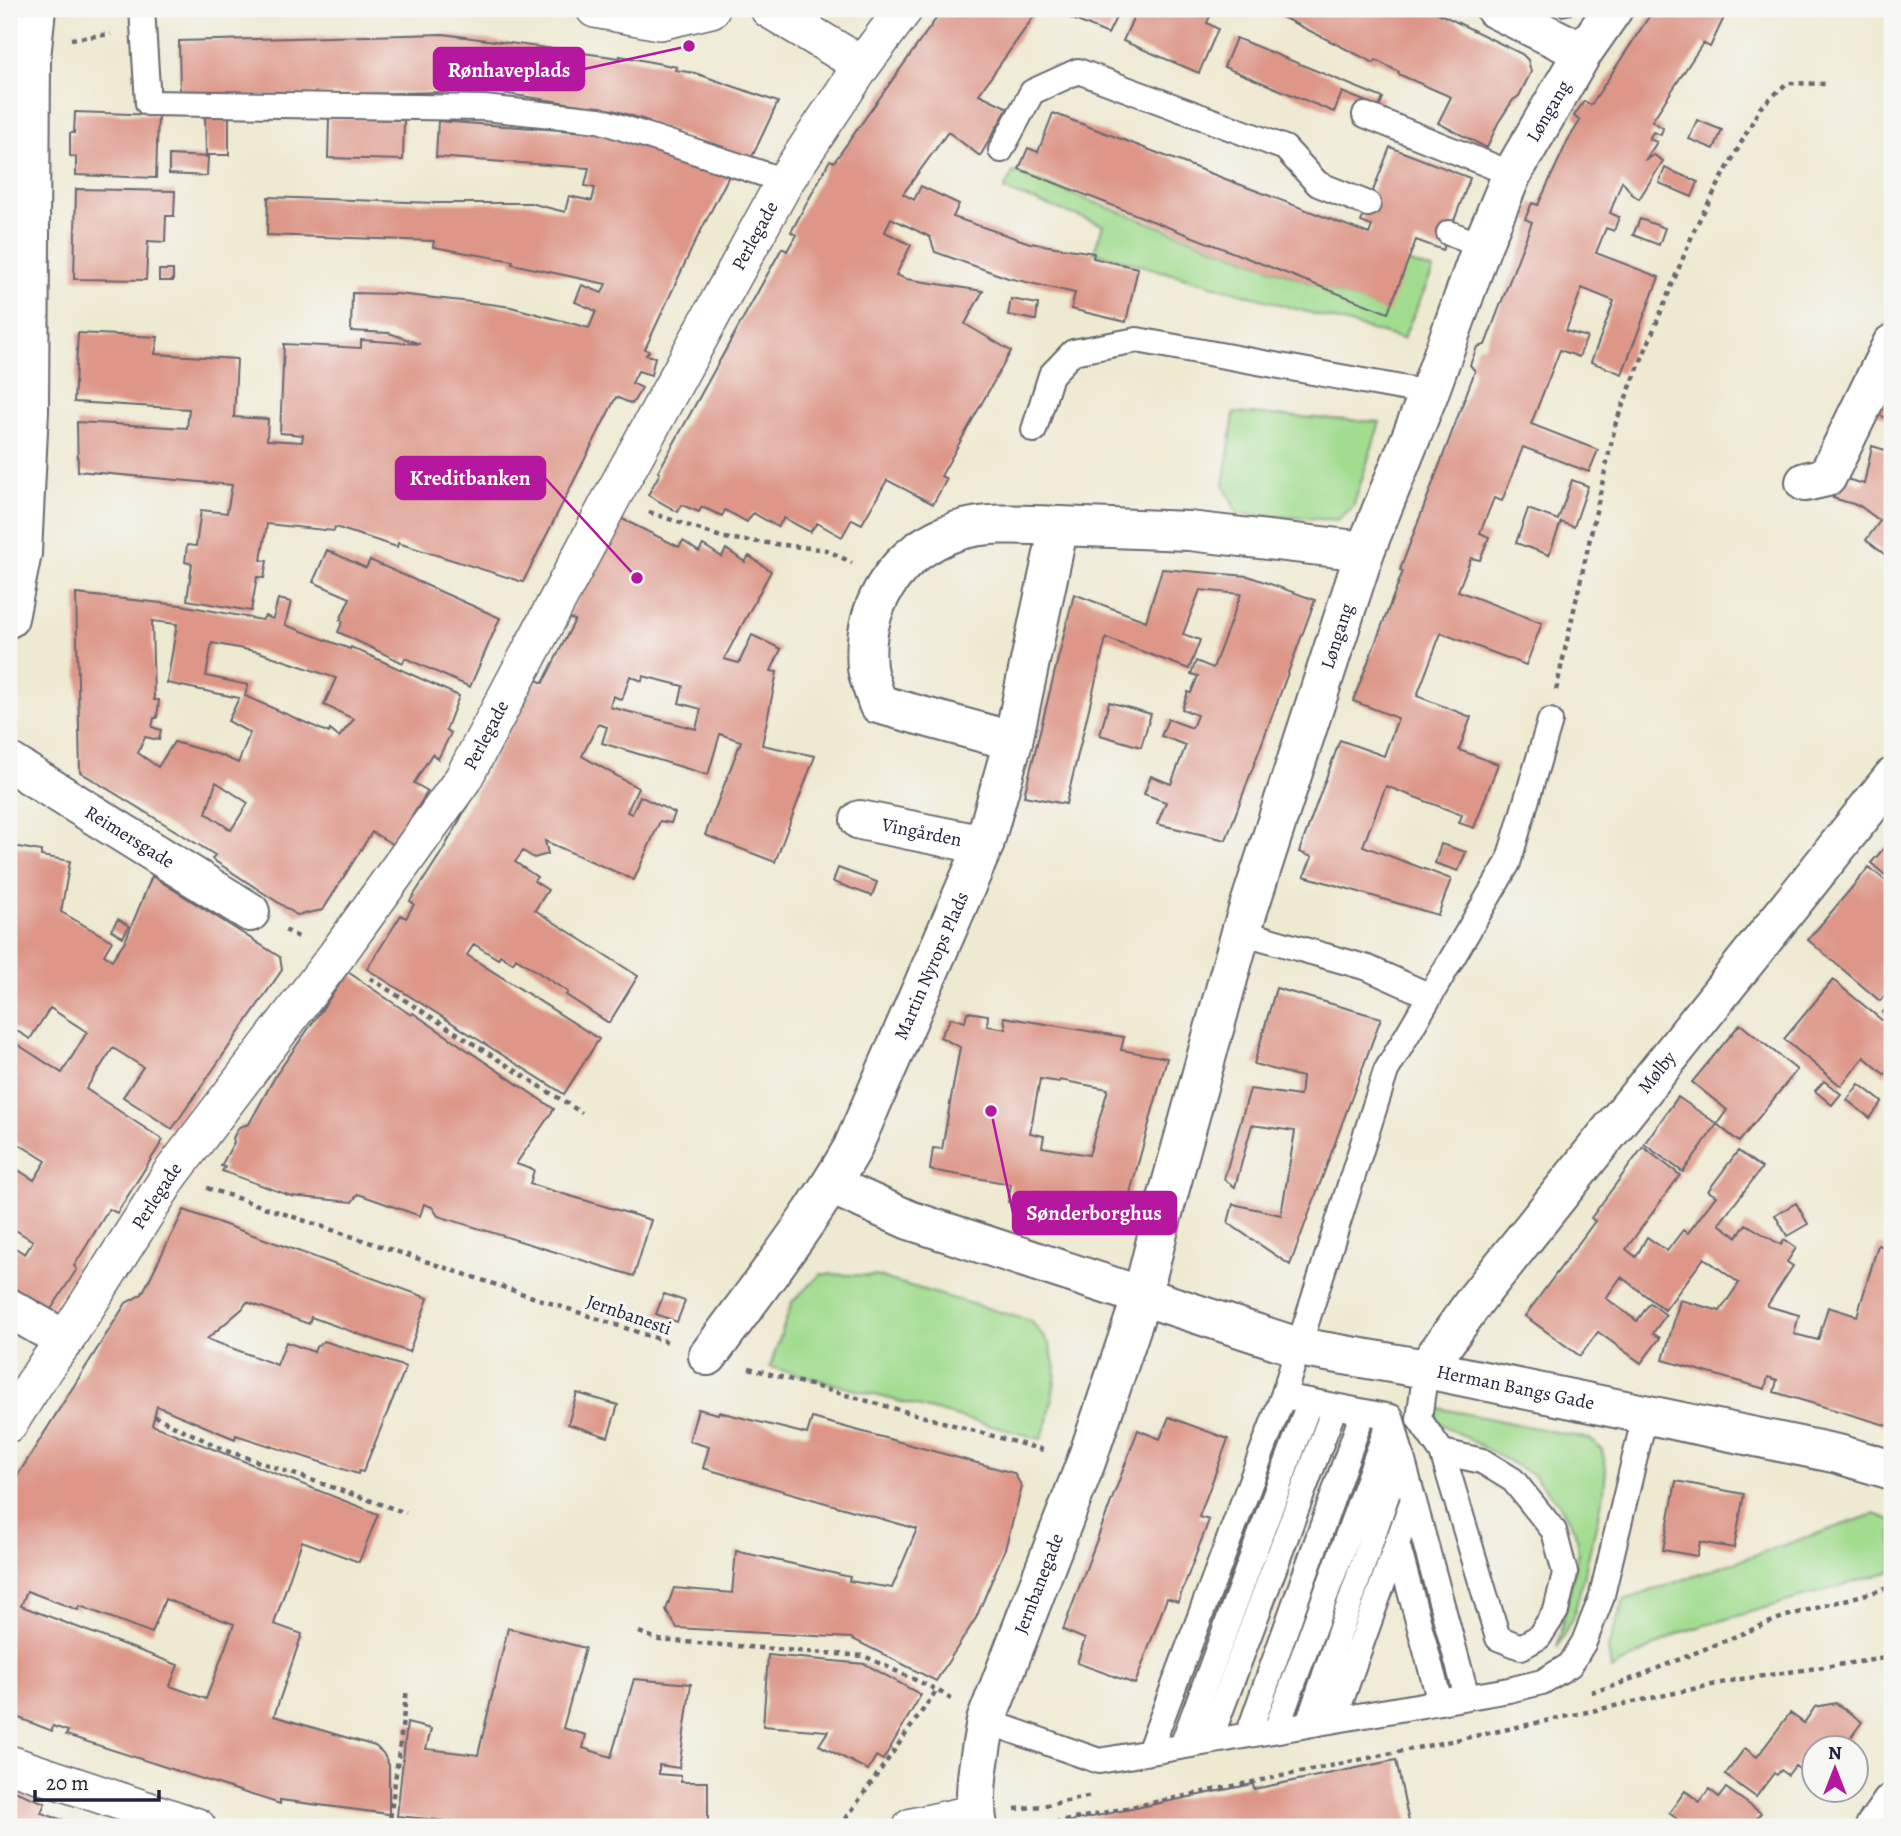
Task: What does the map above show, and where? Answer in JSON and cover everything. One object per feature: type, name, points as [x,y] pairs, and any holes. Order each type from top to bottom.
[{"type":"street","points":[[595,9],[660,20],[711,9]]},
{"type":"street","points":[[769,9],[862,65]]},
{"type":"street","name":"Perlegade","points":[[9,1423],[170,1175],[336,956],[463,779],[611,499],[785,181],[862,65],[904,9]]},
{"type":"street","points":[[1495,9],[1583,52]]},
{"type":"street","name":"Løngang","points":[[1142,1296],[1241,932],[1365,551],[1429,393],[1466,239],[1512,174],[1546,112],[1613,9]]},
{"type":"street","points":[[9,618],[22,553],[19,412],[34,26]]},
{"type":"street","points":[[1805,482],[1827,477],[1892,344]]},
{"type":"street","points":[[1013,741],[878,704],[867,670],[867,635],[877,600],[887,581],[918,550],[957,531],[999,524],[1189,531],[1365,551]]},
{"type":"street","name":"Martin Nyrops Plads","points":[[708,1356],[789,1247],[831,1185],[857,1137],[984,845],[1013,741],[1059,526]]},
{"type":"street","name":"Reimersgade","points":[[9,762],[250,912]]},
{"type":"street","name":"Mølby","points":[[1426,1370],[1476,1299],[1892,778]]},
{"type":"street","name":"Vingården","points":[[860,820],[984,845]]},
{"type":"street","points":[[831,1185],[909,1220],[1142,1296]]},
{"type":"street","name":"Herman Bangs Gade","points":[[1142,1296],[1298,1347],[1426,1370],[1838,1454],[1892,1470]]},
{"type":"street","name":"Jernbanegade","points":[[912,1827],[977,1820],[979,1761],[986,1721],[1086,1462],[1142,1296]]},
{"type":"street","points":[[9,1308],[65,1340]]},
{"type":"street","points":[[9,1764],[197,1827]]},
{"type":"street","points":[[1875,1827],[1892,1803]]},
{"type":"lane","points":[[143,20],[148,103],[484,107],[599,120],[785,181]]},
{"type":"lane","points":[[1001,150],[1032,92],[1078,71],[1286,148],[1318,184],[1368,204]]},
{"type":"lane","points":[[1365,115],[1512,174]]},
{"type":"lane","points":[[1034,430],[1051,375],[1073,352],[1137,340],[1429,393]]},
{"type":"lane","points":[[1149,1752],[1283,1396],[1386,1071],[1508,863],[1550,720]]},
{"type":"lane","points":[[1241,932],[1368,968],[1430,996]]},
{"type":"lane","points":[[1426,1370],[1419,1419],[1442,1452],[1498,1638],[1521,1647],[1539,1637],[1556,1611],[1565,1573],[1554,1531],[1513,1480],[1482,1461],[1442,1452]]},
{"type":"lane","points":[[1283,1396],[1391,1417]]},
{"type":"lane","points":[[1182,1746],[1310,1401]]},
{"type":"lane","points":[[1209,1742],[1335,1406]]},
{"type":"lane","points":[[1248,1735],[1363,1412]]},
{"type":"lane","points":[[986,1721],[1098,1761],[1542,1682],[1570,1665],[1584,1642],[1601,1599],[1645,1415]]},
{"type":"lane","points":[[1391,1417],[1467,1697]]},
{"type":"lane","points":[[1276,1730],[1391,1417]]},
{"type":"lane","points":[[1308,1724],[1401,1454]]},
{"type":"lane","points":[[1334,1720],[1413,1499]]},
{"type":"lane","points":[[1397,1544],[1440,1702]]},
{"type":"path","points":[[34,26],[143,20]]},
{"type":"path","points":[[1550,720],[1616,422],[1696,226],[1760,107],[1787,83],[1825,84]]},
{"type":"path","points":[[611,499],[724,538],[827,550],[887,581]]},
{"type":"path","points":[[250,912],[336,956],[582,1113]]},
{"type":"path","name":"Jernbanesti","points":[[170,1175],[708,1356],[1086,1462]]},
{"type":"path","points":[[154,1416],[225,1450],[406,1513]]},
{"type":"path","points":[[1589,1692],[1614,1686],[1783,1617],[1892,1587]]},
{"type":"path","points":[[639,1633],[659,1640],[864,1656],[937,1690],[986,1721]]},
{"type":"path","points":[[1035,1827],[1734,1680],[1892,1657]]},
{"type":"path","points":[[389,1827],[407,1689]]},
{"type":"path","points":[[840,1827],[937,1690]]},
{"type":"green space","points":[[1013,172],[1386,311],[1404,261],[1433,270],[1403,339],[1094,252],[1103,225],[1004,190]]},
{"type":"green space","points":[[1234,413],[1380,422],[1353,507],[1337,520],[1238,514],[1224,486]]},
{"type":"green space","points":[[821,1274],[876,1276],[1031,1321],[1050,1345],[1056,1374],[1048,1421],[1041,1439],[770,1367],[792,1302]]},
{"type":"green space","points":[[1433,1407],[1590,1439],[1602,1450],[1606,1468],[1604,1493],[1574,1615],[1557,1648],[1578,1552],[1575,1531],[1559,1504],[1533,1475],[1440,1423],[1434,1416]]},
{"type":"green space","points":[[1874,1514],[1892,1520],[1892,1571],[1679,1633],[1611,1670],[1608,1648],[1624,1600]]},
{"type":"building","points":[[943,9],[1039,9],[979,94],[1008,108],[980,156],[948,132],[903,194],[914,200],[921,186],[959,204],[953,217],[1030,243],[1094,253],[1093,258],[1138,268],[1126,322],[1071,309],[1075,293],[1008,278],[935,252],[930,237],[891,218],[885,232],[911,245],[896,275],[906,279],[983,291],[965,324],[1011,351],[941,476],[947,479],[933,504],[887,480],[862,524],[852,519],[842,537],[817,523],[810,532],[784,518],[778,527],[753,513],[747,522],[725,510],[722,516],[702,507],[699,512],[682,505],[678,512],[648,495],[660,473],[658,472],[782,248],[787,251],[796,235],[791,232],[830,160],[834,162]]},
{"type":"building","points":[[1049,9],[1120,9],[1108,34]]},
{"type":"building","points":[[1137,9],[1213,9],[1207,23],[1218,29],[1199,73],[1123,41]]},
{"type":"building","points":[[1266,9],[1430,9],[1522,54],[1528,60],[1531,72],[1519,96],[1513,100],[1498,123],[1487,148],[1438,123],[1451,97],[1398,74],[1399,72],[1376,60],[1374,63]]},
{"type":"building","points":[[1554,9],[1574,9],[1571,14],[1562,16]]},
{"type":"building","points":[[1654,9],[1728,9],[1710,47],[1703,43],[1652,121],[1663,128],[1661,135],[1653,132],[1649,139],[1657,142],[1646,159],[1654,155],[1663,161],[1639,199],[1622,181],[1610,213],[1619,217],[1614,231],[1606,228],[1596,253],[1659,277],[1622,374],[1591,362],[1614,301],[1582,288],[1566,331],[1587,337],[1579,357],[1560,350],[1531,424],[1598,450],[1589,472],[1523,447],[1502,501],[1494,498],[1480,533],[1489,537],[1480,560],[1471,558],[1458,591],[1542,623],[1526,665],[1441,633],[1417,696],[1471,717],[1459,750],[1498,764],[1474,828],[1459,823],[1462,815],[1386,786],[1363,846],[1451,879],[1438,915],[1304,876],[1312,857],[1299,852],[1340,740],[1384,756],[1398,718],[1353,701],[1475,371],[1470,365],[1477,347],[1485,345],[1532,222],[1525,219],[1532,203],[1538,205],[1568,140],[1580,121],[1574,116],[1584,101],[1591,105]]},
{"type":"building","points":[[443,34],[620,56],[677,67],[675,70],[695,73],[778,102],[751,159],[613,110],[488,91],[271,96],[180,95],[179,41]]},
{"type":"building","points":[[1236,38],[1383,98],[1379,107],[1342,92],[1334,112],[1224,67]]},
{"type":"building","points":[[75,112],[158,115],[156,178],[76,175],[76,157],[70,156],[70,133],[74,133]]},
{"type":"building","points":[[1053,113],[1369,234],[1372,226],[1361,222],[1390,147],[1470,178],[1443,250],[1416,240],[1388,313],[1019,169],[1028,148],[1038,152]]},
{"type":"building","points":[[229,115],[229,155],[206,155],[205,116]]},
{"type":"building","points":[[329,118],[404,120],[403,160],[328,158]]},
{"type":"building","points":[[1697,120],[1722,130],[1714,149],[1689,139]]},
{"type":"building","points":[[438,121],[599,133],[673,150],[731,172],[645,349],[649,351],[646,355],[655,357],[651,375],[638,371],[632,383],[642,388],[632,404],[616,397],[523,582],[398,543],[397,547],[335,527],[334,531],[267,524],[261,560],[267,561],[264,578],[257,577],[251,611],[187,600],[192,564],[185,562],[187,545],[196,546],[201,510],[227,513],[232,485],[78,471],[77,422],[187,428],[189,409],[74,402],[78,333],[158,337],[155,354],[237,359],[234,417],[268,419],[267,440],[302,442],[303,435],[280,433],[284,344],[361,348],[361,340],[420,344],[389,333],[351,331],[352,293],[397,294],[511,307],[589,328],[596,311],[575,302],[582,285],[602,293],[606,284],[512,264],[513,261],[433,247],[434,241],[267,235],[268,197],[436,203],[530,203],[565,212],[569,196],[592,201],[595,188],[585,186],[589,168],[436,157]]},
{"type":"building","points":[[169,155],[208,157],[207,176],[169,174]]},
{"type":"building","points":[[1665,168],[1698,182],[1692,197],[1659,183]]},
{"type":"building","points":[[76,189],[175,191],[174,216],[166,216],[165,242],[148,241],[146,280],[74,279]]},
{"type":"building","points":[[1640,219],[1665,228],[1659,245],[1633,235]]},
{"type":"building","points":[[159,270],[173,270],[173,281],[159,281]]},
{"type":"building","points":[[1011,299],[1038,304],[1036,320],[1008,315]]},
{"type":"building","points":[[1892,357],[1892,421],[1865,408]]},
{"type":"building","points":[[1872,446],[1892,452],[1892,560],[1866,540],[1880,521],[1860,506],[1833,498],[1839,477],[1864,484]]},
{"type":"building","points":[[1572,480],[1588,486],[1574,527],[1561,522],[1549,555],[1516,543],[1528,509],[1558,520]]},
{"type":"building","points":[[618,517],[679,547],[683,541],[699,552],[703,545],[722,557],[726,549],[745,562],[749,556],[771,571],[724,659],[739,663],[752,635],[781,649],[771,671],[777,672],[762,745],[815,756],[775,862],[705,835],[741,741],[720,734],[708,775],[602,743],[607,727],[598,724],[582,756],[638,788],[627,812],[632,814],[640,796],[675,813],[671,823],[660,821],[634,880],[545,841],[548,854],[534,858],[523,851],[515,862],[537,877],[534,881],[548,890],[535,910],[638,976],[609,1023],[516,958],[513,963],[500,955],[498,959],[474,944],[467,955],[599,1039],[564,1094],[367,969],[401,915],[406,918],[414,904],[410,901],[443,850],[537,680],[543,683],[575,620],[567,618]],"holes":[[[630,676],[642,681],[643,676],[683,686],[679,703],[701,709],[696,729],[610,707],[613,696],[622,700]]]},
{"type":"building","points":[[327,550],[366,568],[370,560],[500,618],[470,687],[405,658],[403,663],[338,632],[343,621],[340,620],[350,598],[313,582]]},
{"type":"building","points":[[1162,569],[1248,576],[1315,600],[1226,840],[1157,824],[1166,802],[1144,794],[1151,776],[1171,784],[1186,745],[1161,736],[1168,719],[1192,728],[1197,715],[1182,709],[1198,676],[1191,674],[1196,661],[1213,668],[1241,594],[1200,590],[1183,634],[1200,640],[1189,669],[1106,638],[1066,804],[1024,796],[1074,594],[1146,621]]},
{"type":"building","points":[[76,594],[181,605],[262,620],[265,616],[273,619],[278,599],[291,602],[285,625],[350,649],[351,647],[459,696],[446,730],[451,733],[438,759],[432,754],[414,783],[428,791],[394,845],[372,832],[323,910],[297,915],[212,859],[215,855],[80,772]],"holes":[[[152,621],[177,624],[167,683],[239,698],[228,721],[250,733],[238,763],[174,742],[158,767],[138,753],[145,737],[159,740],[161,730],[152,727],[154,718],[157,718],[159,700],[154,700]],[[212,643],[259,652],[336,678],[324,705],[354,719],[339,737],[330,730],[329,733],[245,696],[248,685],[206,676]],[[216,782],[248,803],[231,830],[206,813]]]},
{"type":"building","points":[[1109,702],[1151,714],[1141,747],[1100,735]]},
{"type":"building","points":[[1892,839],[1892,881],[1871,863]]},
{"type":"building","points":[[1441,844],[1466,852],[1458,871],[1435,863]]},
{"type":"building","points":[[13,846],[41,851],[41,856],[70,861],[61,912],[112,941],[104,955],[112,960],[126,939],[152,876],[280,957],[282,970],[172,1129],[123,1097],[143,1067],[113,1048],[86,1089],[163,1140],[117,1213],[109,1209],[74,1266],[77,1269],[48,1314],[9,1293],[9,1244],[25,1254],[33,1241],[9,1226],[9,1164],[34,1180],[46,1161],[9,1138],[14,1122],[9,1119],[9,1039],[62,1073],[87,1032],[50,1008],[30,1039],[9,1026],[9,855],[12,855]]},
{"type":"building","points":[[1869,867],[1892,886],[1892,987],[1880,1001],[1808,940]]},
{"type":"building","points":[[838,868],[877,882],[872,896],[833,882]]},
{"type":"building","points":[[118,919],[129,926],[123,937],[111,930]]},
{"type":"building","points":[[348,972],[554,1109],[516,1164],[534,1170],[530,1184],[651,1220],[634,1276],[438,1216],[432,1207],[424,1204],[420,1216],[358,1194],[352,1202],[291,1196],[222,1171],[225,1167],[221,1166],[239,1127],[249,1124],[276,1075]]},
{"type":"building","points":[[1833,980],[1889,1026],[1892,1021],[1892,1065],[1885,1075],[1864,1057],[1841,1086],[1784,1039]]},
{"type":"building","points":[[1276,988],[1381,1018],[1290,1265],[1228,1223],[1233,1204],[1281,1215],[1295,1131],[1252,1125],[1235,1187],[1224,1179],[1250,1089],[1300,1096],[1302,1077],[1254,1064]]},
{"type":"building","points":[[1892,1001],[1892,1019],[1883,1012]]},
{"type":"building","points":[[967,1012],[988,1015],[987,1026],[1006,1029],[1004,1017],[1124,1037],[1121,1050],[1167,1058],[1127,1204],[1113,1202],[1110,1220],[1008,1202],[1011,1184],[930,1170],[933,1148],[942,1149],[960,1047],[940,1037],[951,1018],[965,1022]],"holes":[[[1040,1079],[1060,1080],[1108,1089],[1089,1155],[1042,1147],[1044,1136],[1030,1133]]]},
{"type":"building","points":[[1740,1024],[1797,1070],[1739,1142],[1717,1124],[1727,1110],[1692,1082]]},
{"type":"building","points":[[1824,1081],[1841,1094],[1832,1105],[1815,1091]]},
{"type":"building","points":[[1859,1084],[1882,1102],[1870,1118],[1847,1100]]},
{"type":"building","points":[[1678,1097],[1717,1124],[1683,1172],[1644,1144]]},
{"type":"building","points":[[1643,1147],[1680,1175],[1626,1249],[1636,1257],[1647,1237],[1667,1251],[1683,1230],[1688,1233],[1716,1196],[1708,1191],[1738,1151],[1762,1168],[1719,1224],[1737,1237],[1746,1224],[1781,1245],[1784,1240],[1796,1248],[1787,1262],[1793,1266],[1767,1306],[1799,1315],[1794,1334],[1818,1340],[1828,1307],[1857,1316],[1878,1245],[1892,1249],[1892,1427],[1774,1392],[1777,1380],[1768,1377],[1765,1389],[1663,1360],[1680,1300],[1720,1311],[1739,1283],[1704,1258],[1665,1310],[1621,1277],[1606,1298],[1637,1321],[1650,1303],[1666,1315],[1653,1333],[1660,1338],[1641,1363],[1598,1332],[1580,1356],[1525,1316],[1595,1221],[1591,1218]]},
{"type":"building","points":[[1796,1203],[1808,1224],[1787,1236],[1775,1215]]},
{"type":"building","points":[[184,1210],[428,1298],[409,1352],[311,1317],[309,1324],[247,1302],[207,1339],[277,1365],[286,1342],[314,1352],[324,1341],[406,1367],[363,1472],[359,1471],[358,1474],[236,1435],[235,1439],[157,1406],[152,1425],[378,1514],[359,1562],[302,1541],[274,1624],[302,1634],[274,1716],[375,1746],[383,1753],[389,1765],[389,1814],[280,1800],[280,1804],[66,1735],[68,1731],[53,1726],[52,1731],[9,1714],[9,1489],[126,1303],[142,1294]],"holes":[[[27,1591],[78,1610],[80,1606],[152,1633],[165,1599],[234,1624],[206,1699],[170,1686],[178,1665],[21,1606]]]},
{"type":"building","points":[[664,1294],[685,1301],[677,1322],[656,1314]]},
{"type":"building","points":[[577,1393],[618,1405],[608,1437],[568,1424]]},
{"type":"building","points":[[698,1409],[807,1434],[812,1418],[1014,1473],[1022,1487],[1005,1549],[976,1618],[936,1681],[851,1638],[677,1628],[666,1610],[674,1588],[732,1593],[736,1551],[850,1577],[849,1581],[892,1588],[917,1529],[703,1468],[709,1447],[689,1441]]},
{"type":"building","points":[[1169,1417],[1228,1439],[1199,1517],[1209,1520],[1178,1602],[1167,1598],[1135,1684],[1077,1663],[1085,1639],[1063,1630],[1138,1430],[1160,1439]]},
{"type":"building","points":[[1676,1481],[1744,1494],[1734,1548],[1700,1542],[1697,1556],[1663,1550]]},
{"type":"building","points":[[508,1628],[585,1648],[563,1728],[586,1735],[583,1748],[611,1757],[634,1679],[691,1684],[679,1768],[659,1765],[659,1774],[681,1776],[681,1782],[708,1782],[708,1827],[512,1827],[397,1816],[407,1723],[431,1729],[426,1749],[478,1755]]},
{"type":"building","points":[[768,1655],[865,1664],[921,1695],[883,1760],[876,1756],[868,1770],[819,1745],[828,1731],[763,1726]]},
{"type":"building","points":[[1836,1703],[1862,1722],[1853,1734],[1800,1734],[1800,1770],[1795,1766],[1788,1775],[1781,1770],[1777,1775],[1774,1773],[1756,1797],[1725,1775],[1745,1748],[1757,1757],[1790,1713],[1804,1723],[1815,1707]]},
{"type":"building","points":[[1396,1760],[1410,1827],[1043,1827],[1253,1784],[1254,1789]]},
{"type":"building","points":[[1726,1788],[1761,1813],[1754,1821],[1763,1827],[1681,1827],[1684,1824],[1669,1813],[1685,1791],[1700,1802],[1709,1789],[1719,1797]]},
{"type":"building","points":[[9,1789],[45,1803],[41,1813],[84,1827],[9,1827]]},
{"type":"place","name":"Rønhaveplads","points":[[689,46]]},
{"type":"place","name":"Kreditbanken","points":[[637,578]]},
{"type":"place","name":"Sønderborghus","points":[[991,1111]]}]
